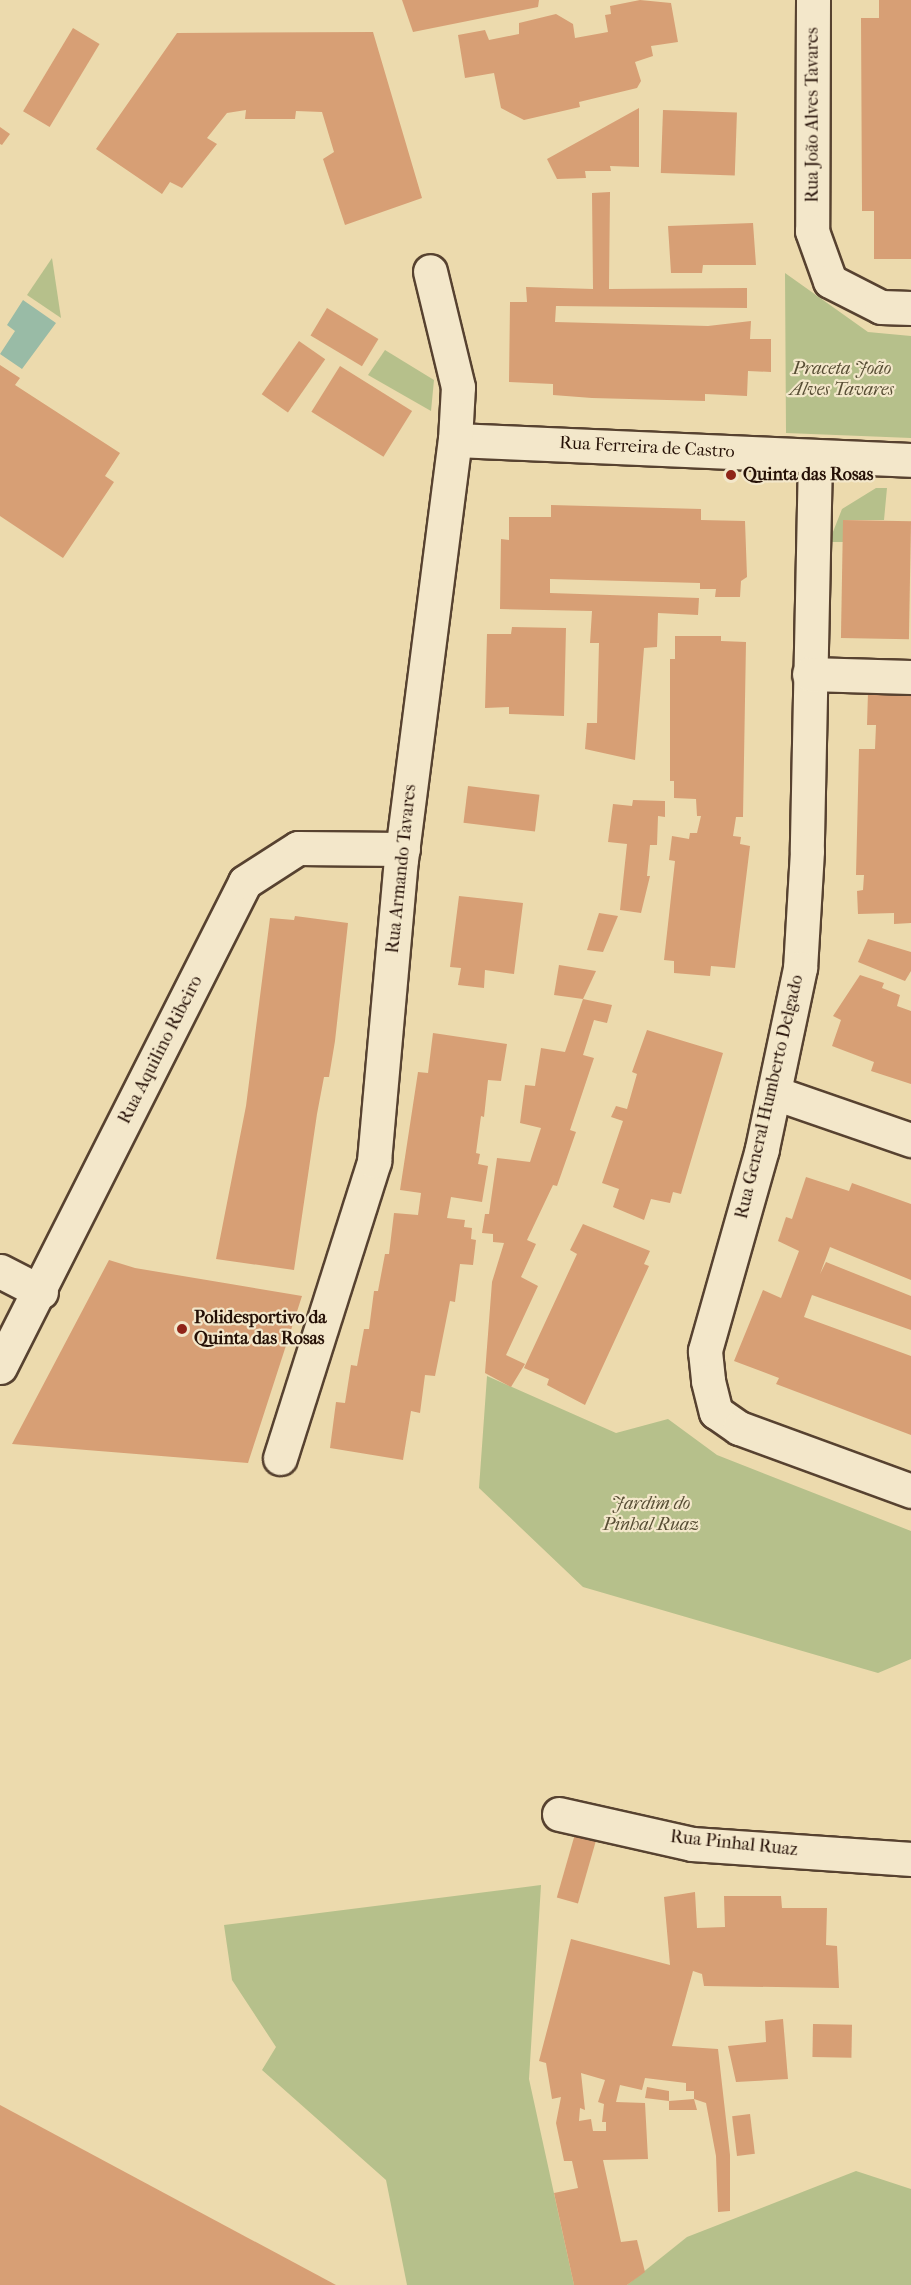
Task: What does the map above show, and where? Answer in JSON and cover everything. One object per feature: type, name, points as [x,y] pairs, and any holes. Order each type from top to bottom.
[{"type":"street","name":"Rua João Alves Tavares","points":[[813,0],[812,231],[830,281],[881,307],[911,308]]},
{"type":"street","name":"Rua Armando Tavares","points":[[280,1458],[374,1161],[403,849],[455,440],[458,387],[430,271]]},
{"type":"street","name":"Rua Ferreira de Castro","points":[[455,440],[911,460]]},
{"type":"street","name":"Rua General Humberto Delgado","points":[[815,457],[807,851],[800,968],[775,1093],[705,1351],[716,1412],[739,1428],[911,1491]]},
{"type":"street","points":[[809,674],[911,677]]},
{"type":"street","name":"Rua Aquilino Ribeiro","points":[[0,1367],[40,1292],[245,882],[298,848],[403,849]]},
{"type":"street","points":[[775,1093],[911,1140]]},
{"type":"street","points":[[0,1271],[40,1292]]},
{"type":"street","name":"Rua Pinhal Ruaz","points":[[559,1814],[692,1844],[911,1859]]},
{"type":"green space","points":[[52,258],[61,318],[27,295]]},
{"type":"green space","name":"Praceta João Alves Tavares","points":[[785,273],[868,332],[911,336],[911,438],[786,433]]},
{"type":"green space","points":[[385,350],[434,380],[431,411],[368,375]]},
{"type":"green space","points":[[876,488],[887,488],[884,520],[843,520],[843,542],[829,542],[842,509]]},
{"type":"green space","name":"Jardim do Pinhal Ruaz","points":[[487,1376],[616,1433],[668,1419],[717,1455],[911,1531],[911,1659],[878,1673],[583,1587],[479,1488]]},
{"type":"green space","points":[[541,1885],[529,2079],[574,2285],[407,2285],[386,2180],[262,2070],[276,2047],[232,1980],[224,1925]]},
{"type":"green space","points":[[856,2171],[911,2189],[911,2285],[627,2285],[687,2237]]},
{"type":"shaded area","points":[[23,300],[56,323],[22,369],[0,354],[15,331],[7,325]]},
{"type":"building","points":[[402,0],[539,0],[538,7],[413,32]]},
{"type":"building","points":[[640,0],[671,3],[678,42],[651,46],[653,56],[635,62],[641,81],[637,88],[579,102],[580,107],[524,120],[501,108],[494,73],[465,78],[458,35],[485,30],[489,40],[519,34],[519,23],[556,14],[573,24],[575,38],[608,32],[605,15],[611,14],[610,6]]},
{"type":"building","points":[[879,0],[911,0],[911,259],[874,259],[874,211],[862,211],[861,18],[879,18]]},
{"type":"building","points":[[73,28],[100,44],[50,127],[23,111]]},
{"type":"building","points":[[373,32],[422,198],[345,225],[323,159],[334,152],[322,112],[296,111],[295,119],[245,119],[246,110],[227,113],[207,138],[217,144],[182,188],[170,182],[162,194],[96,149],[177,33]]},
{"type":"building","points":[[639,108],[639,167],[610,166],[611,171],[585,171],[586,178],[557,179],[547,159]]},
{"type":"building","points":[[663,110],[737,113],[735,176],[661,173]]},
{"type":"building","points":[[0,127],[10,134],[2,145],[0,144]]},
{"type":"building","points":[[610,192],[609,289],[747,288],[747,308],[556,306],[555,322],[708,326],[751,321],[750,339],[771,339],[771,372],[748,371],[747,396],[705,394],[705,401],[592,398],[553,395],[553,384],[509,382],[510,302],[527,302],[526,287],[593,289],[592,193]]},
{"type":"building","points":[[753,223],[756,265],[703,265],[702,273],[671,273],[668,226]]},
{"type":"building","points":[[327,308],[378,339],[362,366],[311,335]]},
{"type":"building","points":[[299,341],[325,359],[288,413],[262,394]]},
{"type":"building","points":[[0,365],[20,378],[15,385],[120,453],[105,476],[114,482],[63,558],[0,516]]},
{"type":"building","points":[[340,366],[412,411],[383,457],[311,412]]},
{"type":"building","points":[[551,505],[701,509],[701,520],[745,521],[747,577],[741,581],[740,597],[715,597],[716,589],[700,589],[700,583],[550,579],[550,593],[699,598],[698,615],[658,613],[657,647],[644,648],[635,760],[585,749],[587,723],[597,723],[599,643],[590,643],[592,611],[500,609],[501,539],[509,540],[509,517],[551,517]]},
{"type":"building","points":[[843,520],[911,521],[909,639],[841,638]]},
{"type":"building","points":[[512,627],[566,628],[564,716],[509,714],[509,707],[485,708],[487,634],[511,634]]},
{"type":"building","points":[[675,636],[721,636],[721,641],[746,642],[743,817],[736,817],[733,836],[741,837],[740,844],[750,846],[735,968],[711,966],[710,976],[674,973],[674,961],[664,960],[675,861],[669,860],[672,836],[689,839],[690,833],[697,833],[701,816],[697,816],[696,799],[674,798],[674,781],[670,781],[670,659],[675,659]]},
{"type":"building","points":[[868,692],[911,694],[911,923],[894,924],[894,913],[858,914],[857,891],[863,890],[864,875],[856,875],[859,749],[875,749],[876,725],[867,725]]},
{"type":"building","points":[[468,786],[539,795],[535,831],[463,823]]},
{"type":"building","points":[[633,800],[665,801],[665,817],[658,816],[657,845],[650,845],[647,876],[650,876],[641,913],[620,910],[627,844],[608,842],[613,804],[632,806]]},
{"type":"building","points":[[459,896],[523,903],[514,974],[485,970],[484,988],[458,985],[461,968],[450,967]]},
{"type":"building","points":[[599,913],[618,916],[603,952],[587,950]]},
{"type":"building","points":[[295,916],[348,923],[335,1041],[329,1077],[324,1077],[317,1114],[294,1270],[216,1259],[246,1106],[270,918],[294,920]]},
{"type":"building","points":[[868,939],[911,952],[911,971],[905,981],[858,962]]},
{"type":"building","points":[[559,965],[596,971],[583,999],[554,995]]},
{"type":"building","points":[[860,975],[884,983],[882,988],[900,995],[897,1006],[911,1011],[911,1084],[871,1071],[874,1062],[832,1046],[841,1020],[833,1016]]},
{"type":"building","points":[[583,999],[612,1005],[607,1023],[594,1020],[583,1055],[594,1058],[570,1130],[576,1132],[557,1186],[553,1185],[527,1240],[536,1244],[521,1277],[538,1286],[506,1355],[525,1364],[511,1387],[485,1373],[492,1282],[504,1243],[493,1242],[493,1234],[482,1233],[485,1214],[489,1214],[497,1158],[530,1162],[541,1128],[520,1123],[525,1085],[535,1086],[541,1048],[565,1052]]},
{"type":"building","points":[[647,1030],[723,1053],[681,1194],[673,1192],[670,1203],[651,1199],[644,1220],[613,1207],[619,1189],[602,1183],[623,1121],[611,1117],[616,1106],[627,1109],[637,1074],[632,1072]]},
{"type":"building","points":[[433,1033],[507,1044],[501,1081],[488,1080],[484,1117],[481,1116],[476,1153],[480,1154],[478,1164],[488,1166],[482,1202],[451,1197],[447,1218],[465,1220],[464,1227],[472,1228],[471,1239],[476,1240],[473,1265],[460,1264],[455,1302],[450,1301],[435,1376],[425,1375],[420,1413],[411,1411],[403,1460],[330,1448],[336,1402],[345,1403],[351,1365],[357,1366],[364,1329],[369,1329],[374,1291],[378,1291],[385,1254],[389,1254],[394,1213],[418,1215],[421,1193],[400,1190],[418,1072],[428,1073]]},
{"type":"building","points":[[806,1177],[849,1191],[852,1183],[911,1204],[911,1280],[830,1247],[820,1274],[826,1262],[911,1296],[911,1330],[812,1295],[804,1317],[911,1356],[911,1435],[776,1384],[779,1378],[734,1361],[763,1290],[781,1298],[799,1251],[778,1241],[786,1217],[792,1219]]},
{"type":"building","points":[[583,1224],[650,1251],[644,1264],[649,1266],[585,1405],[547,1385],[549,1379],[524,1368],[577,1254],[570,1250]]},
{"type":"building","name":"Polidesportivo da Quinta das Rosas","points":[[109,1260],[135,1268],[302,1296],[248,1463],[12,1444]]},
{"type":"building","points":[[575,1834],[596,1840],[578,1904],[557,1897]]},
{"type":"building","points":[[695,1892],[697,1928],[725,1927],[724,1896],[781,1896],[782,1908],[827,1908],[826,1945],[837,1946],[839,1988],[704,1986],[702,1974],[693,1971],[672,2046],[718,2049],[730,2155],[730,2211],[718,2212],[716,2156],[706,2103],[694,2099],[694,2091],[686,2091],[686,2083],[645,2078],[642,2090],[620,2085],[616,2102],[645,2103],[648,2159],[603,2160],[621,2242],[637,2240],[645,2272],[627,2285],[574,2285],[554,2193],[578,2188],[572,2161],[564,2161],[556,2123],[561,2097],[552,2099],[546,2063],[539,2061],[571,1939],[670,1965],[664,1897]],"holes":[[[581,2073],[605,2080],[598,2102],[604,2104],[602,2122],[606,2122],[606,2131],[593,2131],[591,2119],[579,2121],[580,2108],[585,2110]]]},
{"type":"building","points":[[783,2019],[788,2079],[736,2082],[728,2046],[766,2042],[765,2021]]},
{"type":"building","points":[[813,2024],[852,2025],[851,2058],[812,2057]]},
{"type":"building","points":[[647,2087],[669,2091],[669,2101],[645,2098]]},
{"type":"building","points":[[694,2099],[697,2110],[669,2110],[669,2101]]},
{"type":"building","points":[[0,2105],[336,2285],[0,2285]]},
{"type":"building","points":[[750,2114],[755,2154],[737,2156],[732,2116]]},
{"type":"place","name":"Quinta das Rosas","points":[[731,475]]},
{"type":"place","name":"Polidesportivo da Quinta das Rosas","points":[[182,1329]]}]
